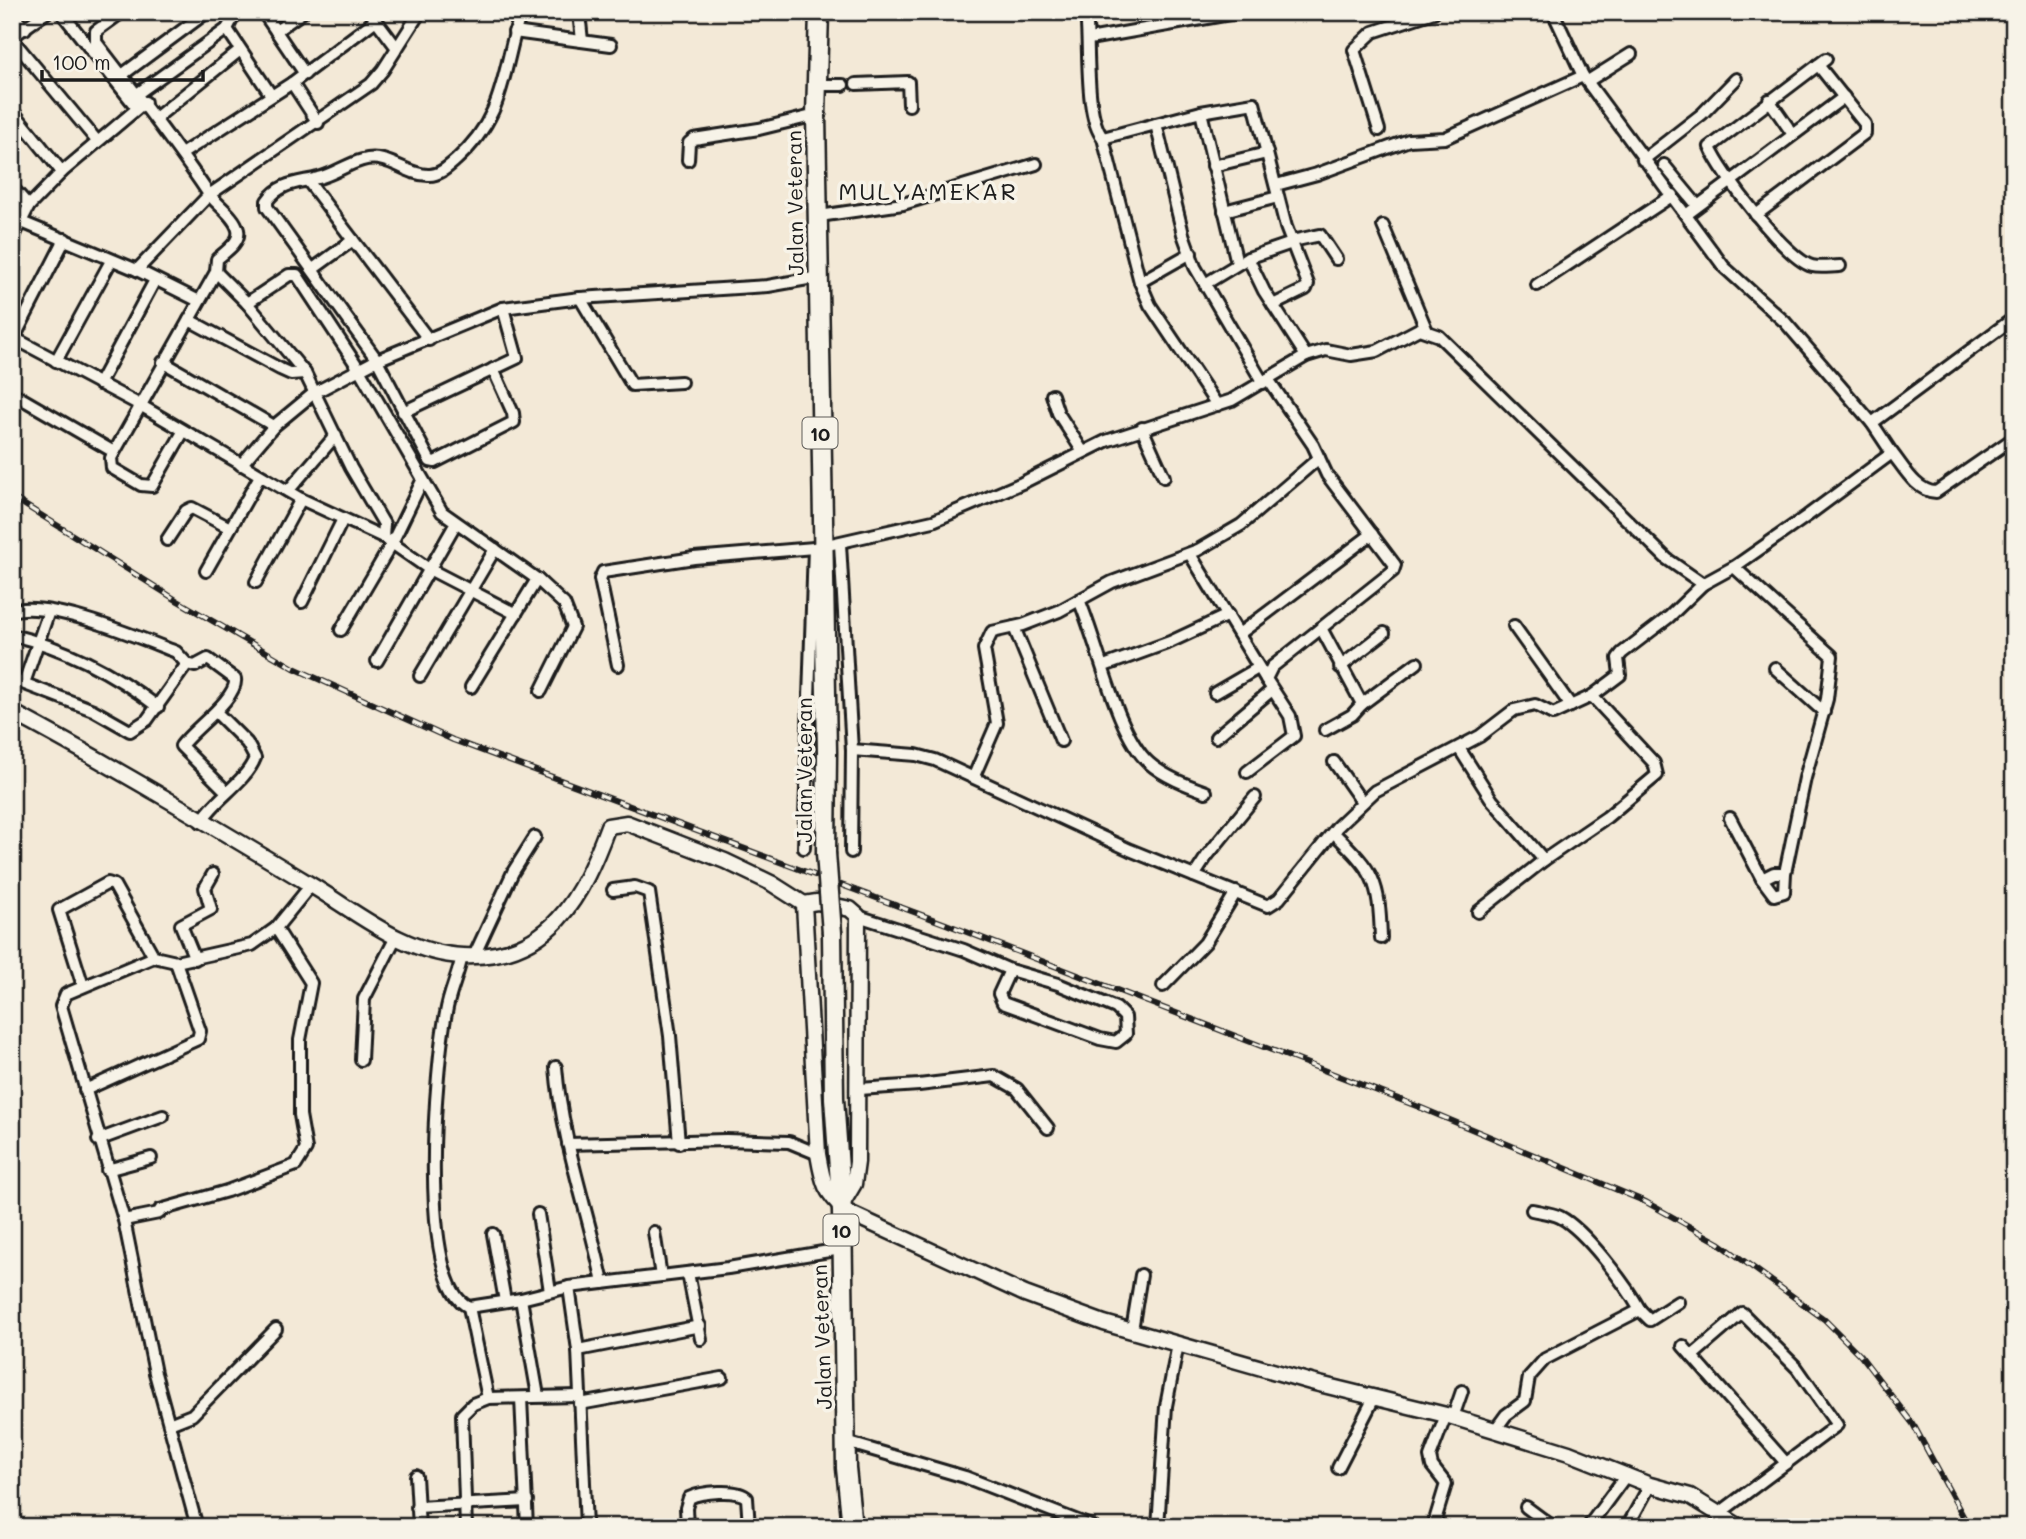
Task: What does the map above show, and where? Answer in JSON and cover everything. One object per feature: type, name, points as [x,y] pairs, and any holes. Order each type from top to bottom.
[{"type":"highway","name":"Jalan Veteran","points":[[819,12],[816,115],[826,546],[826,853],[832,933],[834,1098],[841,1206],[846,1442],[852,1527]]},
{"type":"street","points":[[47,12],[12,38],[97,141]]},
{"type":"street","points":[[61,12],[157,117],[209,195],[235,224],[239,234],[237,240],[217,259],[216,272],[114,452],[111,458],[112,468],[141,485],[152,486],[183,432]]},
{"type":"street","points":[[122,12],[94,35],[96,42],[140,101]]},
{"type":"street","points":[[122,75],[207,12]]},
{"type":"street","points":[[12,240],[17,220],[62,172],[140,101],[227,29],[236,12]]},
{"type":"street","points":[[263,12],[304,74]]},
{"type":"street","points":[[276,31],[303,12]]},
{"type":"street","points":[[137,270],[209,195],[251,164],[318,123],[378,77],[420,12]]},
{"type":"street","points":[[493,369],[513,412],[514,422],[435,462],[426,458],[377,360],[266,204],[270,196],[282,187],[330,175],[365,159],[382,159],[427,176],[446,168],[471,146],[496,108],[521,12]]},
{"type":"street","points":[[579,12],[582,41]]},
{"type":"street","points":[[1086,12],[1091,102],[1097,132],[1103,138],[1140,282],[1150,305],[1217,405]]},
{"type":"street","points":[[1089,39],[1241,12]]},
{"type":"street","points":[[1379,130],[1354,50],[1373,32],[1420,14],[1434,12]]},
{"type":"street","points":[[1553,12],[1586,78],[1643,160],[1674,195],[1724,267],[1785,322],[1872,423],[1917,483],[1925,490],[1936,492],[2014,438]]},
{"type":"street","points":[[12,14],[25,29]]},
{"type":"street","points":[[183,153],[292,83],[373,16],[397,48]]},
{"type":"street","points":[[227,29],[271,96]]},
{"type":"street","points":[[514,32],[611,45]]},
{"type":"street","points":[[157,117],[240,50]]},
{"type":"street","points":[[1224,211],[1409,140],[1446,138],[1586,78],[1631,54]]},
{"type":"street","points":[[1756,215],[1862,137],[1865,124],[1822,62],[1710,145],[1731,181],[1756,215],[1806,263],[1813,266],[1840,266]]},
{"type":"street","points":[[1643,160],[1702,114],[1736,79]]},
{"type":"street","points":[[856,83],[908,82],[909,105]]},
{"type":"street","points":[[292,83],[318,123]]},
{"type":"street","points":[[818,85],[843,85]]},
{"type":"street","points":[[1686,215],[1791,133],[1844,97]]},
{"type":"street","points":[[1769,100],[1791,133]]},
{"type":"street","points":[[1103,138],[1201,112],[1254,103],[1277,191],[1307,286],[1273,305]]},
{"type":"street","points":[[12,110],[62,172]]},
{"type":"street","points":[[1201,112],[1224,211],[1242,261],[1306,356]]},
{"type":"street","points":[[688,160],[689,143],[694,139],[759,129],[816,115]]},
{"type":"street","points":[[1156,124],[1191,253],[1205,284],[1266,381],[1313,445],[1327,475],[1394,562],[1393,571],[1284,655],[1272,667],[1266,679]]},
{"type":"street","points":[[1213,166],[1267,153]]},
{"type":"street","points":[[819,216],[904,204],[1036,164]]},
{"type":"street","points":[[1664,165],[1697,205]]},
{"type":"street","points":[[308,181],[429,340]]},
{"type":"street","points":[[12,187],[29,206]]},
{"type":"street","points":[[1537,285],[1674,195]]},
{"type":"street","points":[[17,220],[137,270],[199,301]]},
{"type":"street","points":[[1383,226],[1427,331]]},
{"type":"street","points":[[1205,284],[1242,261],[1292,242],[1320,235],[1335,259]]},
{"type":"street","points":[[65,239],[13,339],[140,405],[301,499],[387,541],[429,569],[516,614]]},
{"type":"street","points":[[313,269],[353,240]]},
{"type":"street","points":[[1140,282],[1191,253]]},
{"type":"street","points":[[56,361],[111,261]]},
{"type":"street","points":[[216,272],[247,303],[305,373],[384,524],[387,541]]},
{"type":"street","points":[[247,303],[285,278],[297,275],[359,369],[442,512],[537,579],[564,604],[573,627],[541,691]]},
{"type":"street","points":[[241,465],[274,426],[314,393],[377,360],[503,308],[580,298],[768,286],[819,277]]},
{"type":"street","points":[[99,384],[155,280]]},
{"type":"street","points":[[580,298],[632,385],[681,382]]},
{"type":"street","points":[[403,412],[512,362],[517,355],[503,308]]},
{"type":"street","points":[[1872,423],[2014,318]]},
{"type":"street","points":[[189,320],[280,369],[291,374],[305,373]]},
{"type":"street","points":[[618,665],[600,579],[603,572],[694,558],[826,546],[946,517],[1083,452],[1142,428],[1217,405],[1266,381],[1306,356],[1326,350],[1351,355],[1377,351],[1412,332],[1427,331],[1439,336],[1667,559],[1703,584]]},
{"type":"street","points":[[163,362],[274,426]]},
{"type":"street","points":[[12,394],[114,452]]},
{"type":"street","points":[[1052,395],[1058,412],[1083,452]]},
{"type":"street","points":[[1142,428],[1164,477]]},
{"type":"street","points":[[288,491],[336,435]]},
{"type":"street","points":[[852,750],[916,755],[974,776],[1130,850],[1235,895],[1268,906],[1275,904],[1362,802],[1425,762],[1459,748],[1514,710],[1535,705],[1553,714],[1592,696],[1620,675],[1618,658],[1622,653],[1656,627],[1703,584],[1734,567],[1892,453]]},
{"type":"street","points":[[974,776],[998,723],[984,649],[987,638],[999,629],[1014,627],[1079,600],[1112,582],[1190,554],[1241,526],[1319,458]]},
{"type":"street","points":[[206,571],[260,476]]},
{"type":"street","points":[[341,630],[422,481]]},
{"type":"street","points":[[256,582],[301,499]]},
{"type":"street","points":[[167,540],[186,510],[192,508],[230,528]]},
{"type":"street","points":[[302,602],[343,519]]},
{"type":"street","points":[[377,661],[456,523]]},
{"type":"street","points":[[1239,634],[1371,534]]},
{"type":"street","points":[[826,546],[852,750],[851,852]]},
{"type":"street","points":[[804,848],[826,546]]},
{"type":"street","points":[[420,676],[495,549]]},
{"type":"street","points":[[1190,554],[1290,716],[1294,736],[1247,772]]},
{"type":"street","points":[[1730,818],[1771,893],[1778,895],[1786,887],[1785,873],[1805,778],[1832,676],[1832,656],[1734,567]]},
{"type":"street","points":[[471,687],[537,579]]},
{"type":"street","points":[[1079,600],[1128,732],[1148,763],[1175,780],[1206,792]]},
{"type":"street","points":[[12,611],[29,608],[49,611],[120,631],[176,652],[187,664],[195,666],[208,659],[235,678],[234,688],[216,712],[181,746],[226,790]]},
{"type":"street","points":[[24,683],[49,611]]},
{"type":"street","points":[[1104,666],[1170,642],[1228,615]]},
{"type":"street","points":[[1514,626],[1570,706]]},
{"type":"street","points":[[1014,627],[1061,741]]},
{"type":"street","points":[[1321,628],[1362,704]]},
{"type":"street","points":[[1340,667],[1384,633]]},
{"type":"street","points":[[12,635],[39,642],[101,669],[158,707]]},
{"type":"street","points":[[1325,730],[1352,715],[1362,704],[1417,663]]},
{"type":"street","points":[[12,679],[93,710],[130,731],[148,720],[187,664]]},
{"type":"street","points":[[1216,693],[1258,668]]},
{"type":"street","points":[[1776,668],[1824,712]]},
{"type":"street","points":[[1216,737],[1272,690]]},
{"type":"street","points":[[1478,912],[1544,860],[1607,817],[1657,775],[1654,763],[1592,696]]},
{"type":"street","points":[[12,712],[311,885],[377,929],[396,937],[468,956],[519,946],[557,922],[582,890],[608,826],[617,822],[725,862],[771,883],[804,904],[817,902],[850,909],[858,916],[964,950],[1010,970],[1058,984],[1116,1008],[1125,1017],[1125,1034],[1116,1042],[1100,1039],[1003,1003],[999,995],[1010,970]]},
{"type":"street","points":[[201,822],[226,790],[251,767],[255,758],[247,743],[216,712]]},
{"type":"street","points":[[1459,748],[1492,800],[1544,860]]},
{"type":"street","points":[[1334,762],[1362,802]]},
{"type":"street","points":[[1194,876],[1255,797]]},
{"type":"street","points":[[1334,833],[1367,865],[1375,881],[1381,938]]},
{"type":"street","points":[[488,1398],[470,1307],[453,1291],[438,1236],[434,1180],[435,1102],[448,1003],[468,956],[535,836]]},
{"type":"street","points":[[1762,878],[1774,873],[1785,873]]},
{"type":"street","points":[[195,959],[181,924],[211,908],[205,888],[213,874]]},
{"type":"street","points":[[83,986],[59,911],[108,883],[114,885],[154,957]]},
{"type":"street","points":[[197,1527],[155,1373],[124,1220],[98,1140],[61,1006],[66,994],[154,957],[176,962],[252,945],[276,928],[311,885]]},
{"type":"street","points":[[613,890],[635,887],[649,892],[670,1036],[679,1143]]},
{"type":"street","points":[[1163,986],[1212,934],[1235,895]]},
{"type":"street","points":[[804,904],[818,1154],[823,1184],[841,1206],[1025,1294],[1178,1344],[1495,1430],[1627,1474],[1650,1485],[1673,1489],[1721,1512],[1740,1527]]},
{"type":"street","points":[[841,1206],[854,1184],[859,1088],[858,916]]},
{"type":"street","points":[[124,1220],[159,1213],[160,1210],[227,1191],[296,1165],[303,1158],[306,1149],[300,1115],[300,1040],[311,983],[276,928]]},
{"type":"street","points":[[361,1060],[364,999],[396,937]]},
{"type":"street","points":[[85,1090],[198,1039],[200,1031],[176,962]]},
{"type":"street","points":[[556,1067],[561,1120],[603,1283]]},
{"type":"street","points":[[859,1088],[919,1086],[995,1076],[1017,1089],[1048,1128]]},
{"type":"street","points":[[98,1140],[163,1116]]},
{"type":"street","points":[[568,1144],[726,1140],[789,1142],[800,1144],[818,1154]]},
{"type":"street","points":[[107,1170],[151,1158]]},
{"type":"street","points":[[1532,1210],[1560,1217],[1570,1225],[1600,1254],[1650,1320],[1678,1301]]},
{"type":"street","points":[[538,1214],[550,1291]]},
{"type":"street","points":[[654,1232],[661,1276]]},
{"type":"street","points":[[493,1234],[505,1301]]},
{"type":"street","points":[[470,1307],[521,1299],[569,1287],[688,1273],[841,1249]]},
{"type":"street","points":[[688,1273],[701,1339]]},
{"type":"street","points":[[1132,1330],[1141,1275]]},
{"type":"street","points":[[569,1287],[578,1350],[586,1527]]},
{"type":"street","points":[[521,1299],[538,1396]]},
{"type":"street","points":[[1495,1430],[1506,1415],[1525,1401],[1530,1377],[1545,1359],[1640,1310]]},
{"type":"street","points":[[1692,1356],[1742,1313],[1797,1368],[1837,1427],[1721,1512]]},
{"type":"street","points":[[578,1350],[700,1326]]},
{"type":"street","points":[[169,1424],[192,1415],[276,1329]]},
{"type":"street","points":[[1158,1527],[1166,1406],[1178,1344]]},
{"type":"street","points":[[1683,1346],[1786,1463]]},
{"type":"street","points":[[466,1527],[462,1415],[473,1404],[488,1398],[538,1396],[579,1400],[722,1378]]},
{"type":"street","points":[[1433,1527],[1446,1484],[1432,1466],[1430,1457],[1462,1391]]},
{"type":"street","points":[[1338,1468],[1374,1396]]},
{"type":"street","points":[[521,1398],[527,1527]]},
{"type":"street","points":[[846,1442],[965,1477],[1094,1527]]},
{"type":"street","points":[[1588,1527],[1627,1474]]},
{"type":"street","points":[[416,1476],[419,1527]]},
{"type":"street","points":[[1631,1525],[1650,1485]]},
{"type":"street","points":[[687,1527],[686,1508],[689,1498],[733,1493],[741,1493],[747,1498],[749,1527]]},
{"type":"street","points":[[417,1507],[527,1501]]},
{"type":"street","points":[[1526,1507],[1553,1527]]},
{"type":"railway","points":[[12,497],[178,601],[294,668],[453,740],[946,924],[1419,1107],[1646,1202],[1719,1243],[1824,1319],[1860,1355],[1913,1424],[1969,1527]]},
{"type":"district","name":"MULYAMEKAR","points":[[928,190]]}]
